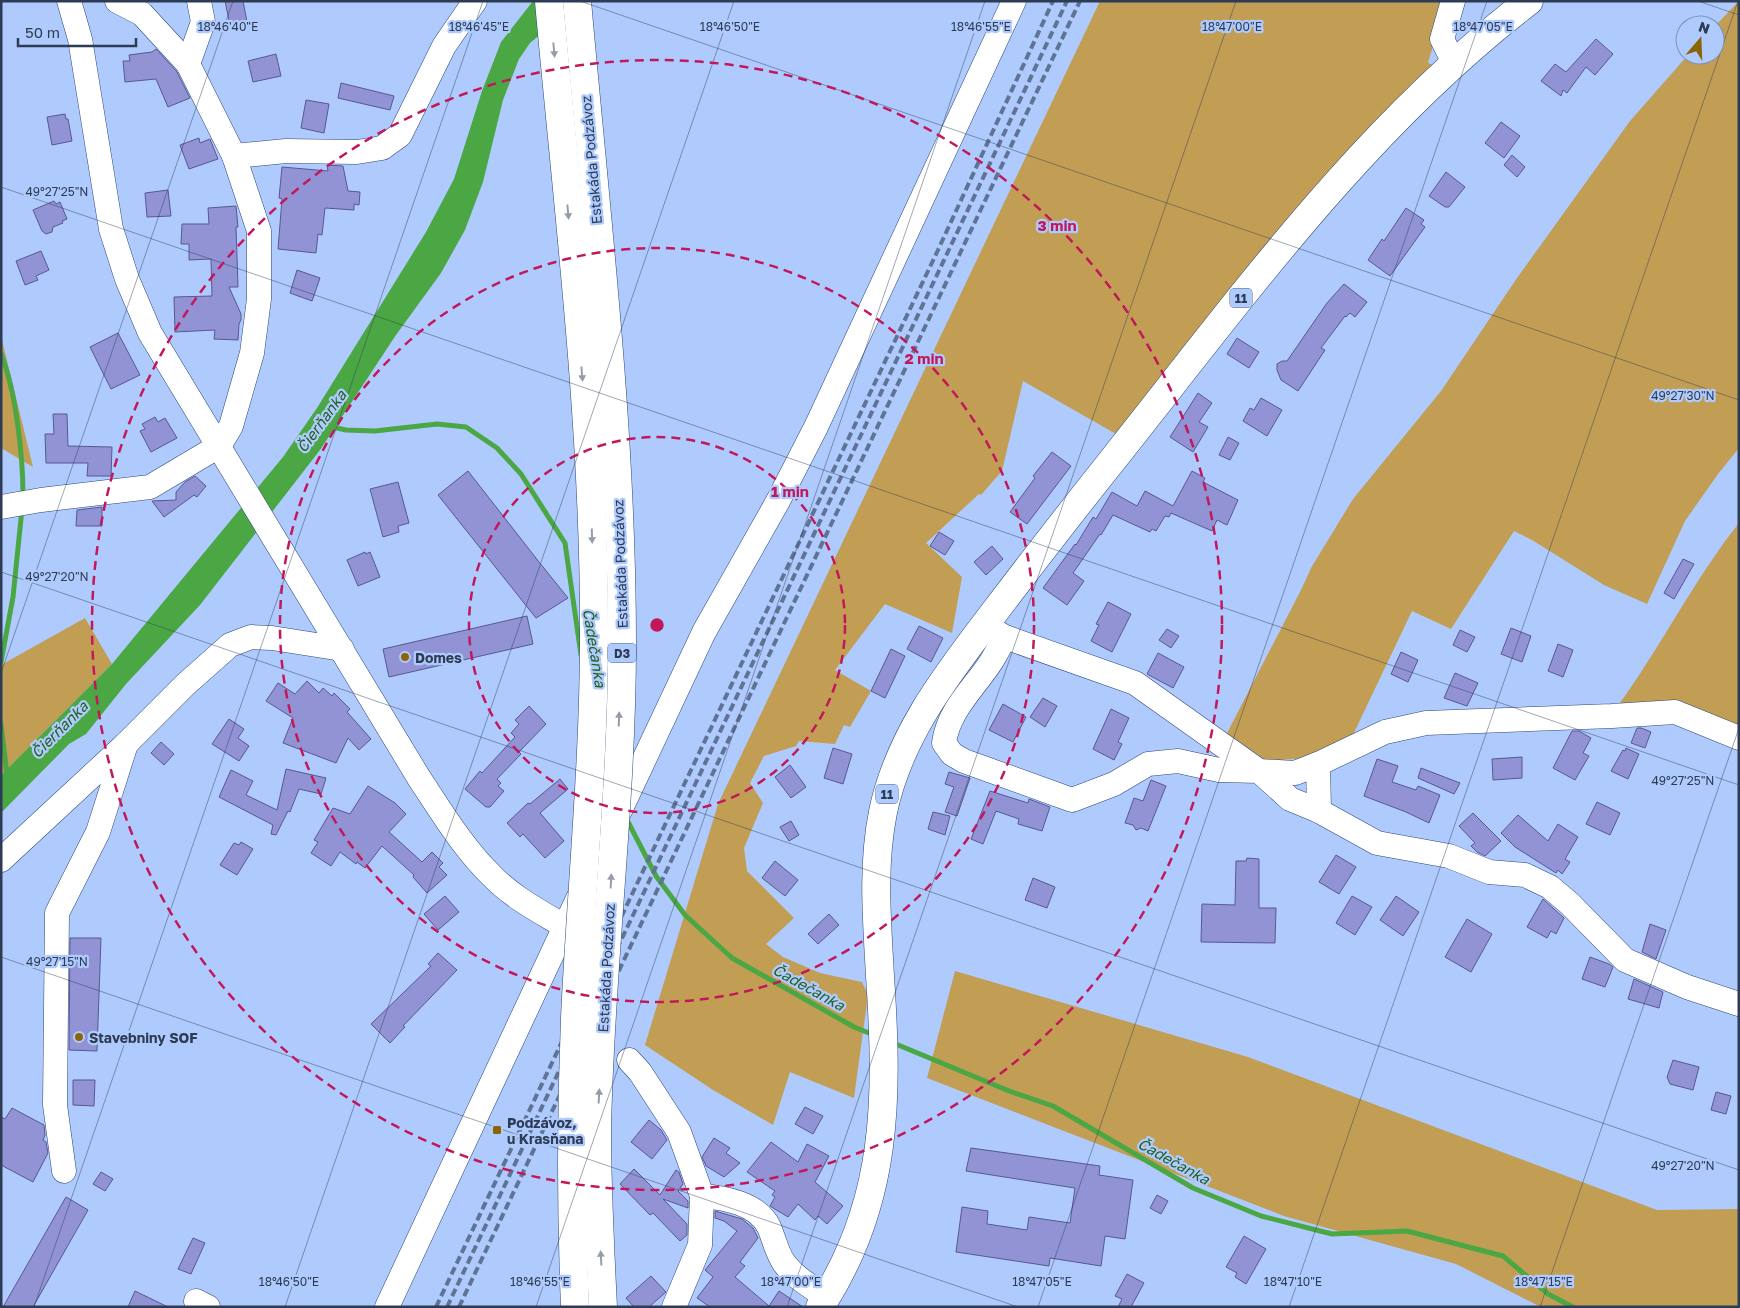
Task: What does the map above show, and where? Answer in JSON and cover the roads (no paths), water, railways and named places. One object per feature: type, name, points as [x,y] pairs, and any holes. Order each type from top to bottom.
[{"type":"main road","name":"Estakáda Podzávoz","points":[[549,1],[583,384],[592,544],[594,638],[590,764],[575,1018],[571,1129],[571,1205],[575,1307]]},
{"type":"main road","name":"Estakáda Podzávoz","points":[[577,1],[604,303],[620,536],[622,647],[618,758],[597,1129],[598,1207],[603,1307]]},
{"type":"main road","name":"11","points":[[823,1302],[849,1253],[860,1226],[871,1190],[882,1123],[885,1062],[877,924],[877,859],[879,834],[890,786],[906,744],[930,701],[995,631],[1084,496],[1276,254],[1384,131],[1454,62],[1530,1]]},
{"type":"street","points":[[69,1],[80,39],[111,229],[137,306],[150,333],[419,778],[473,854],[492,876],[518,898],[564,926]]},
{"type":"street","points":[[3,506],[150,487],[219,446],[231,426],[252,353],[259,299],[259,231],[234,156],[188,64],[142,14],[117,1]]},
{"type":"street","points":[[188,64],[203,22],[199,1]]},
{"type":"street","points":[[234,156],[286,151],[357,152],[382,148],[400,135],[444,46],[475,1]]},
{"type":"street","points":[[387,1307],[564,926],[704,632],[778,501],[816,427],[1014,1]]},
{"type":"street","points":[[1453,1],[1442,39],[1454,62]]},
{"type":"street","points":[[1739,738],[1675,712],[1426,724],[1385,732],[1295,773],[1259,771],[1219,770],[1178,761],[1148,764],[1114,784],[1072,800],[964,760],[952,754],[944,743],[948,726],[963,698],[992,661],[995,631],[1135,683],[1259,771],[1290,799],[1377,843],[1449,856],[1489,872],[1525,875],[1550,887],[1625,960],[1687,987],[1739,1004]]},
{"type":"street","points":[[1,860],[126,744],[186,684],[230,645],[251,637],[342,649]]},
{"type":"street","points":[[64,1171],[55,1105],[57,913],[98,832],[126,744]]},
{"type":"street","points":[[1318,764],[1319,812]]},
{"type":"street","points":[[629,1060],[640,1072],[679,1132],[702,1196],[700,1246],[674,1307]]},
{"type":"street","points":[[702,1196],[718,1197],[740,1203],[754,1210],[768,1225],[784,1262],[823,1302]]},
{"type":"water","name":"Čierňanka","points":[[533,1],[581,1],[530,43],[519,59],[503,100],[483,182],[465,230],[441,273],[396,335],[320,450],[200,605],[126,684],[86,734],[69,744],[1,813],[1,775],[112,664],[283,457],[317,408],[426,232],[454,179],[482,91],[501,42]]},
{"type":"waterway","points":[[1,354],[11,386],[18,424],[23,496]]},
{"type":"waterway","name":"Čadečanka","points":[[328,426],[346,430],[375,431],[437,424],[466,427],[497,448],[521,474],[565,543],[581,655]]},
{"type":"waterway","points":[[1,662],[13,597],[22,509]]},
{"type":"waterway","points":[[1,724],[7,775]]},
{"type":"waterway","name":"Čadečanka","points":[[626,818],[656,876],[685,915],[732,958],[854,1027],[874,1035]]},
{"type":"waterway","name":"Čadečanka","points":[[891,1042],[1009,1091],[1053,1106],[1193,1188],[1261,1216],[1332,1234],[1407,1231],[1503,1256],[1548,1294],[1573,1307]]},
{"type":"railway","points":[[436,1307],[938,250],[1053,1]]},
{"type":"railway","points":[[447,1307],[1067,1]]},
{"type":"railway","points":[[459,1307],[1080,1]]},
{"type":"place","name":"Domes","points":[[405,657]]},
{"type":"place","name":"Stavebniny SOF","points":[[79,1037]]},
{"type":"place","name":"Podzávoz, u Krasňana","points":[[497,1130]]}]
